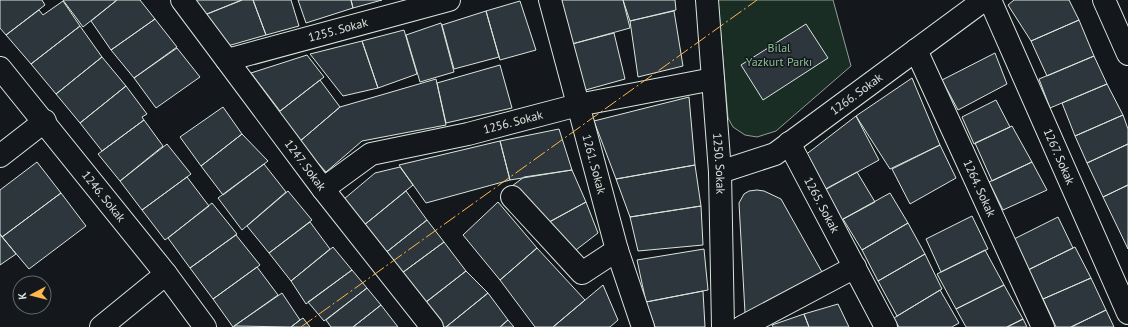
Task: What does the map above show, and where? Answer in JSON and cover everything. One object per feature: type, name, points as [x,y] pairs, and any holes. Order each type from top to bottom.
[{"type":"street","name":"1247. Sokak","points":[[182,0],[323,189],[432,327]]},
{"type":"street","name":"1255. Sokak","points":[[227,60],[449,0]]},
{"type":"street","name":"1261. Sokak","points":[[550,0],[617,250],[643,327]]},
{"type":"street","name":"1250. Sokak","points":[[707,0],[720,172],[723,327]]},
{"type":"street","name":"1266. Sokak","points":[[720,172],[775,154],[984,0]]},
{"type":"street","name":"1267. Sokak","points":[[990,0],[1128,313]]},
{"type":"street","points":[[1104,0],[1128,54]]},
{"type":"street","name":"1264. Sokak","points":[[916,50],[1043,327]]},
{"type":"street","name":"1246. Sokak","points":[[0,68],[166,274],[205,327]]},
{"type":"street","name":"1256. Sokak","points":[[323,189],[371,154],[468,134],[578,105],[713,79]]},
{"type":"street","points":[[0,156],[44,121]]},
{"type":"street","name":"1265. Sokak","points":[[789,143],[886,327]]},
{"type":"street","points":[[512,196],[582,273],[617,250]]},
{"type":"street","points":[[742,327],[855,267]]},
{"type":"street","points":[[101,327],[166,274]]},
{"type":"green space","name":"Bilal Yazkurt Parkı","points":[[718,0],[833,0],[851,66],[776,131],[757,137],[745,135],[733,127],[728,118]]},
{"type":"building","points":[[0,0],[42,0],[45,5],[6,35],[0,28]]},
{"type":"building","points":[[63,0],[117,0],[83,27]]},
{"type":"building","points":[[117,0],[140,0],[155,19],[111,50],[91,21]]},
{"type":"building","points":[[189,0],[242,0],[202,16]]},
{"type":"building","points":[[242,0],[253,0],[266,35],[224,47],[202,16]]},
{"type":"building","points":[[253,0],[291,0],[299,26],[266,35]]},
{"type":"building","points":[[298,0],[351,0],[353,8],[306,23]]},
{"type":"building","points":[[351,0],[382,0],[353,8]]},
{"type":"building","points":[[561,0],[623,0],[630,28],[572,44]]},
{"type":"building","points":[[623,0],[675,0],[676,10],[630,21]]},
{"type":"building","points":[[1014,0],[1069,0],[1079,20],[1031,41],[1008,5]]},
{"type":"building","points":[[63,1],[80,26],[31,64],[6,35],[39,10],[43,15]]},
{"type":"building","points":[[520,1],[536,50],[500,60],[486,11]]},
{"type":"building","points":[[486,11],[499,57],[454,69],[442,25]]},
{"type":"building","points":[[674,11],[683,66],[638,77],[630,21]]},
{"type":"building","points":[[155,19],[177,47],[134,78],[111,50]]},
{"type":"building","points":[[1079,20],[1094,56],[1047,76],[1031,41]]},
{"type":"building","points":[[441,23],[454,72],[420,82],[406,35]]},
{"type":"building","points":[[806,24],[828,58],[763,100],[741,65]]},
{"type":"building","points":[[80,26],[102,57],[56,94],[31,64]]},
{"type":"building","points":[[404,30],[417,74],[378,88],[362,41]]},
{"type":"building","points":[[614,33],[625,79],[582,91],[572,44]]},
{"type":"building","points":[[362,41],[378,88],[343,96],[310,54]]},
{"type":"building","points":[[177,48],[200,77],[156,108],[134,78]]},
{"type":"building","points":[[995,53],[1007,84],[958,110],[942,80]]},
{"type":"building","points":[[307,55],[324,77],[280,111],[251,73]]},
{"type":"building","points":[[1094,56],[1107,84],[1050,108],[1039,79]]},
{"type":"building","points":[[102,57],[126,86],[80,123],[56,94]]},
{"type":"building","points":[[500,65],[512,108],[446,123],[437,83]]},
{"type":"building","points":[[912,78],[940,145],[890,169],[856,116]]},
{"type":"building","points":[[436,79],[446,125],[362,141],[326,172],[299,142],[340,107]]},
{"type":"building","points":[[320,80],[340,107],[299,142],[275,115]]},
{"type":"building","points":[[1107,84],[1123,115],[1075,136],[1062,103]]},
{"type":"building","points":[[126,86],[147,114],[142,117],[144,120],[102,151],[80,123]]},
{"type":"building","points":[[689,97],[695,165],[616,179],[594,121]]},
{"type":"building","points":[[996,100],[1010,127],[974,144],[962,117]]},
{"type":"building","points":[[223,107],[242,134],[201,166],[180,137]]},
{"type":"building","points":[[1123,115],[1128,129],[1128,144],[1087,163],[1075,136]]},
{"type":"building","points":[[856,116],[879,160],[823,191],[804,156]]},
{"type":"building","points":[[144,120],[163,146],[120,181],[98,154]]},
{"type":"building","points":[[1012,126],[1032,162],[992,181],[975,143]]},
{"type":"building","points":[[559,129],[572,170],[510,180],[500,141]]},
{"type":"building","points":[[242,134],[268,161],[223,195],[201,166]]},
{"type":"building","points":[[500,141],[510,180],[426,203],[399,165]]},
{"type":"building","points":[[167,144],[191,174],[142,210],[120,181]]},
{"type":"building","points":[[1128,144],[1128,185],[1103,197],[1087,163]]},
{"type":"building","points":[[940,145],[956,178],[910,204],[892,169]]},
{"type":"building","points":[[37,162],[61,193],[2,237],[0,234],[0,190]]},
{"type":"building","points":[[1032,162],[1047,190],[1003,210],[989,182]]},
{"type":"building","points":[[264,164],[286,192],[242,230],[218,198]]},
{"type":"building","points":[[695,165],[701,206],[630,217],[616,179]]},
{"type":"building","points":[[400,167],[413,185],[363,226],[344,199],[375,173]]},
{"type":"building","points":[[572,170],[586,202],[544,225],[508,189],[524,177]]},
{"type":"building","points":[[857,172],[875,202],[836,223],[818,193]]},
{"type":"building","points":[[187,177],[209,206],[165,240],[142,210]]},
{"type":"building","points":[[1128,185],[1128,249],[1103,197]]},
{"type":"building","points":[[288,191],[312,220],[269,253],[247,226]]},
{"type":"building","points":[[406,191],[427,220],[384,254],[363,226]]},
{"type":"building","points":[[749,191],[764,191],[781,199],[822,272],[745,313],[739,203],[744,194]]},
{"type":"building","points":[[61,193],[86,226],[29,269],[2,237]]},
{"type":"building","points":[[890,193],[908,223],[862,250],[843,219]]},
{"type":"building","points":[[498,202],[537,248],[500,280],[463,235]]},
{"type":"building","points":[[586,202],[598,233],[572,253],[549,222]]},
{"type":"building","points":[[212,203],[237,234],[190,268],[168,238]]},
{"type":"building","points":[[701,206],[703,245],[638,251],[630,217]]},
{"type":"building","points":[[972,216],[988,249],[941,272],[926,239]]},
{"type":"building","points":[[1058,217],[1073,248],[1028,270],[1012,240]]},
{"type":"building","points":[[427,220],[444,242],[402,273],[384,254]]},
{"type":"building","points":[[310,222],[330,249],[291,281],[269,253]]},
{"type":"building","points":[[908,223],[925,254],[878,281],[862,250]]},
{"type":"building","points":[[0,234],[16,254],[0,265]]},
{"type":"building","points":[[236,235],[260,265],[213,299],[190,268]]},
{"type":"building","points":[[444,242],[466,271],[425,303],[402,273]]},
{"type":"building","points":[[333,247],[352,270],[306,304],[291,281]]},
{"type":"building","points":[[1075,247],[1091,278],[1043,299],[1028,270]]},
{"type":"building","points":[[537,248],[585,300],[553,327],[535,327],[500,280]]},
{"type":"building","points":[[704,249],[708,290],[646,302],[637,260]]},
{"type":"building","points":[[985,250],[1004,285],[956,309],[937,274]]},
{"type":"building","points":[[925,254],[942,289],[897,316],[878,281]]},
{"type":"building","points":[[257,267],[278,295],[233,327],[213,299]]},
{"type":"building","points":[[352,270],[367,288],[324,321],[308,302]]},
{"type":"building","points":[[466,271],[488,293],[446,327],[440,327],[422,305]]},
{"type":"building","points":[[1091,278],[1106,310],[1071,327],[1056,327],[1043,299]]},
{"type":"building","points":[[603,285],[618,320],[610,327],[553,327]]},
{"type":"building","points":[[1004,285],[1023,319],[1007,327],[966,327],[956,309]]},
{"type":"building","points":[[367,288],[381,305],[353,327],[331,327],[326,320]]},
{"type":"building","points":[[940,290],[959,323],[952,327],[899,327],[894,318]]},
{"type":"building","points":[[703,291],[705,327],[655,327],[646,302]]},
{"type":"building","points":[[282,293],[300,320],[291,327],[234,326]]},
{"type":"building","points":[[488,293],[508,320],[500,327],[446,327]]},
{"type":"building","points":[[838,304],[849,327],[809,327],[804,314]]},
{"type":"building","points":[[381,305],[398,327],[353,327]]},
{"type":"building","points":[[1106,310],[1114,327],[1071,327]]},
{"type":"building","points":[[804,314],[809,327],[773,327],[772,325]]},
{"type":"building","points":[[303,318],[310,327],[291,327],[300,320]]},
{"type":"building","points":[[1023,319],[1027,327],[1007,327]]},
{"type":"building","points":[[508,320],[514,327],[500,327]]},
{"type":"power","points":[[301,327],[757,0]]}]
